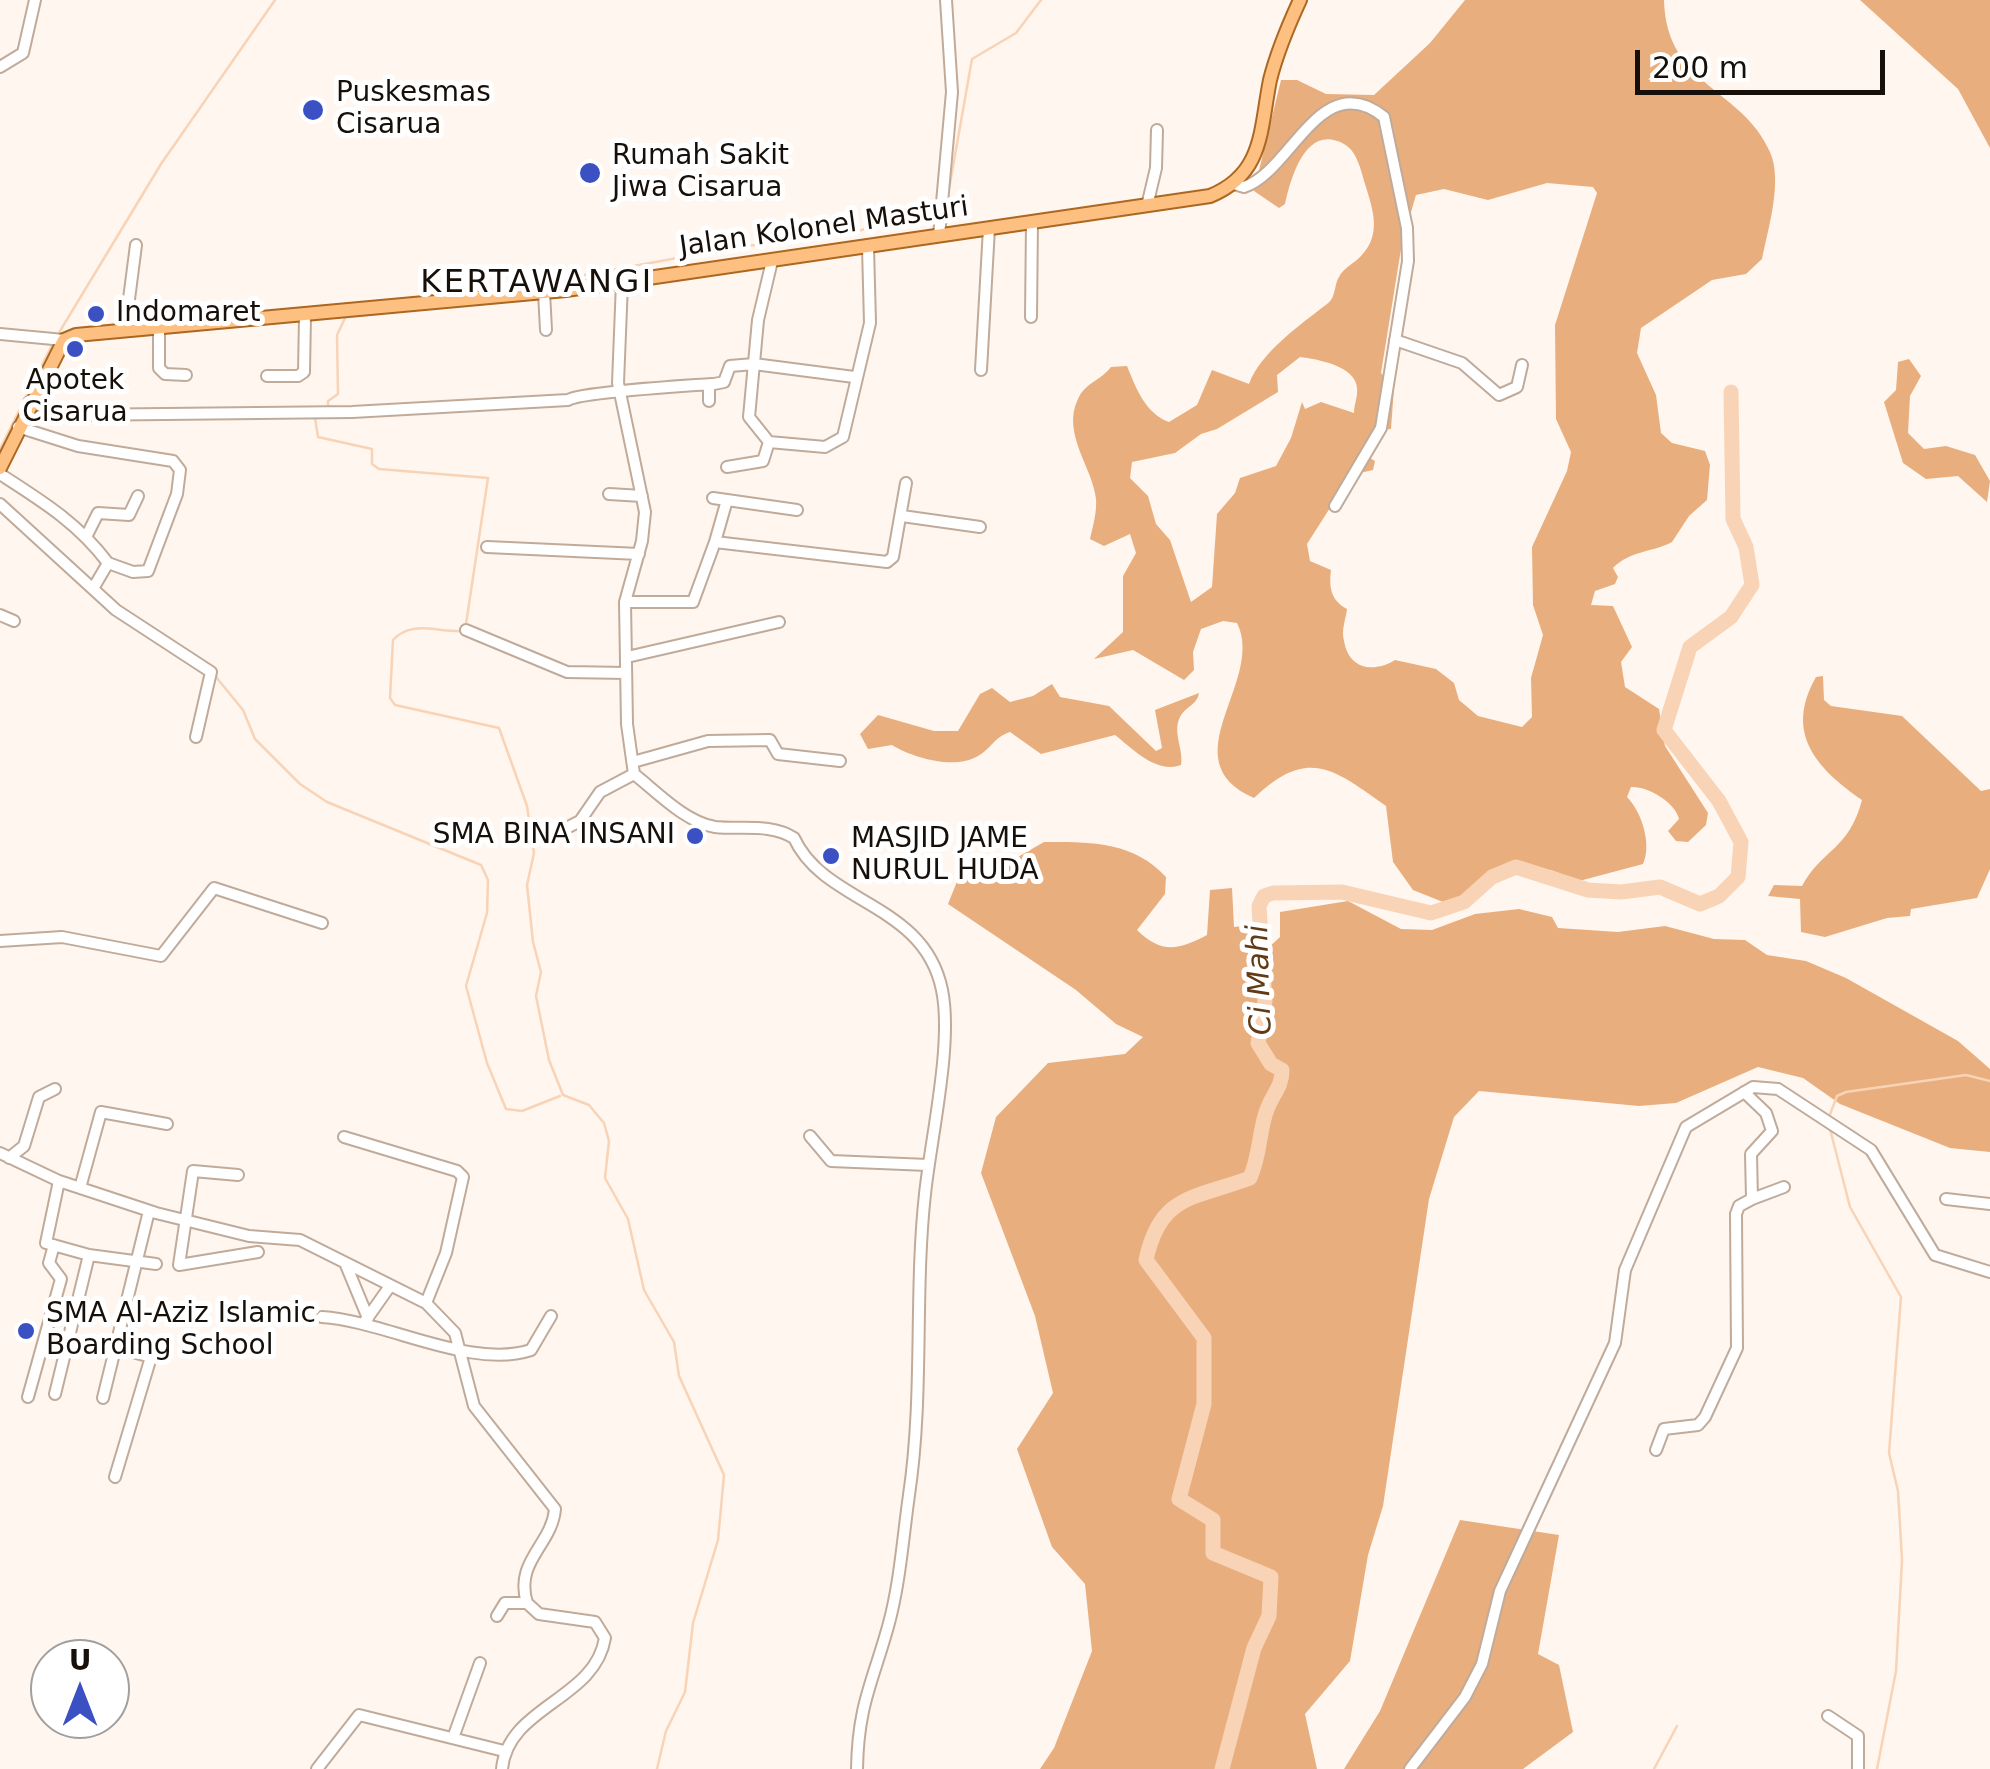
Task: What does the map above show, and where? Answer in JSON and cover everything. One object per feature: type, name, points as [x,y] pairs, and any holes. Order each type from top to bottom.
[{"type":"main road","points":[[1234,184],[1261,146],[1270,81],[1300,0]]},
{"type":"main road","name":"Jalan Kolonel Masturi","points":[[59,338],[622,282],[1210,196],[1234,184]]},
{"type":"main road","points":[[0,471],[59,338]]},
{"type":"street","points":[[0,67],[23,53],[35,0]]},
{"type":"street","points":[[939,236],[952,92],[946,0]]},
{"type":"street","points":[[1234,184],[1244,187],[1259,179],[1330,109],[1356,104],[1384,117],[1409,244],[1380,428],[1336,506]]},
{"type":"street","points":[[1147,206],[1156,168],[1157,130]]},
{"type":"street","points":[[1031,317],[1032,222]]},
{"type":"street","points":[[981,370],[990,228]]},
{"type":"street","points":[[125,330],[136,245]]},
{"type":"street","points":[[772,261],[758,320],[749,417],[769,442],[834,445],[843,437],[854,377],[870,323],[868,246]]},
{"type":"street","points":[[622,282],[618,336],[622,394],[646,526],[625,602],[634,768],[678,808],[713,826],[762,828],[788,834],[803,859],[884,910],[920,942],[942,991],[943,1048],[928,1165],[916,1443],[889,1624],[859,1716],[858,1769]]},
{"type":"street","points":[[544,292],[546,330]]},
{"type":"street","points":[[267,376],[298,376],[304,372],[305,316]]},
{"type":"street","points":[[159,328],[159,368],[165,374],[186,375]]},
{"type":"street","points":[[0,334],[59,338]]},
{"type":"street","points":[[1396,340],[1462,363],[1499,395],[1516,387],[1522,365]]},
{"type":"street","points":[[29,402],[58,414],[352,412],[622,394],[710,384],[724,382],[730,366],[754,364],[854,377]]},
{"type":"street","points":[[709,401],[710,384]]},
{"type":"street","points":[[0,471],[50,504],[87,535],[108,564],[133,572],[148,571],[178,494],[180,470],[175,462],[78,446],[18,427]]},
{"type":"street","points":[[727,466],[763,461],[769,442]]},
{"type":"street","points":[[716,542],[887,562],[893,557],[906,484]]},
{"type":"street","points":[[609,494],[642,496]]},
{"type":"street","points":[[87,535],[98,513],[129,515],[138,496]]},
{"type":"street","points":[[713,498],[796,510]]},
{"type":"street","points":[[625,602],[693,602],[716,542],[726,500]]},
{"type":"street","points":[[0,504],[124,616],[212,674],[196,737]]},
{"type":"street","points":[[902,516],[980,527]]},
{"type":"street","points":[[487,547],[639,554]]},
{"type":"street","points":[[94,588],[108,564]]},
{"type":"street","points":[[0,615],[14,621]]},
{"type":"street","points":[[627,657],[779,622]]},
{"type":"street","points":[[466,630],[567,672],[626,674]]},
{"type":"street","points":[[547,838],[580,821],[600,792],[634,768],[708,740],[770,740],[778,754],[840,761]]},
{"type":"street","points":[[0,941],[62,937],[160,956],[214,888],[322,923]]},
{"type":"street","points":[[1410,1769],[1465,1697],[1482,1664],[1500,1592],[1616,1343],[1625,1270],[1676,1141],[1698,1116],[1760,1086],[1778,1088],[1864,1144],[1880,1161],[1935,1255],[1990,1272]]},
{"type":"street","points":[[4,1155],[24,1146],[39,1097],[55,1089]]},
{"type":"street","points":[[1744,1092],[1766,1112],[1772,1131],[1751,1154],[1752,1199]]},
{"type":"street","points":[[80,1188],[101,1112],[167,1124]]},
{"type":"street","points":[[810,1136],[830,1161],[928,1165]]},
{"type":"street","points":[[344,1137],[458,1171],[463,1177],[446,1253],[426,1303]]},
{"type":"street","points":[[4,1155],[59,1181],[149,1211],[249,1236],[300,1240],[426,1303],[450,1325],[474,1406],[555,1509],[552,1523],[524,1570],[527,1603],[539,1614],[595,1622],[605,1638],[600,1660],[590,1675],[540,1711],[504,1751],[502,1769]]},
{"type":"street","points":[[238,1176],[193,1170],[179,1265],[258,1252]]},
{"type":"street","points":[[59,1181],[44,1239],[54,1246],[89,1255],[156,1264]]},
{"type":"street","points":[[1656,1450],[1664,1429],[1698,1424],[1729,1370],[1738,1336],[1738,1206],[1784,1187]]},
{"type":"street","points":[[1946,1199],[1990,1204]]},
{"type":"street","points":[[103,1398],[149,1211]]},
{"type":"street","points":[[28,1397],[61,1279],[49,1262],[54,1246]]},
{"type":"street","points":[[55,1394],[89,1255]]},
{"type":"street","points":[[346,1264],[366,1319]]},
{"type":"street","points":[[366,1319],[390,1286]]},
{"type":"street","points":[[322,1317],[366,1319],[508,1356],[530,1350],[552,1316]]},
{"type":"street","points":[[115,1347],[152,1357],[116,1477]]},
{"type":"street","points":[[497,1616],[506,1603],[527,1603]]},
{"type":"street","points":[[453,1738],[480,1663]]},
{"type":"street","points":[[317,1769],[359,1715],[504,1751]]},
{"type":"street","points":[[1828,1716],[1858,1736],[1858,1769]]},
{"type":"shaded area","points":[[1465,0],[1664,0],[1668,29],[1677,51],[1757,131],[1770,152],[1775,177],[1762,259],[1746,274],[1712,280],[1641,328],[1637,353],[1656,395],[1661,433],[1672,443],[1705,451],[1710,465],[1707,500],[1689,516],[1672,542],[1627,558],[1613,568],[1618,577],[1615,584],[1595,591],[1591,605],[1613,606],[1632,647],[1621,662],[1625,687],[1659,709],[1665,746],[1708,813],[1706,825],[1688,842],[1676,841],[1668,831],[1679,819],[1673,807],[1653,792],[1631,787],[1627,797],[1637,811],[1646,838],[1643,864],[1579,881],[1551,870],[1491,874],[1460,900],[1443,902],[1413,890],[1393,862],[1386,806],[1336,773],[1306,768],[1290,772],[1254,798],[1230,782],[1219,763],[1218,741],[1240,669],[1243,646],[1237,623],[1223,621],[1201,629],[1193,652],[1194,670],[1184,680],[1133,650],[1094,659],[1123,632],[1123,576],[1136,553],[1130,534],[1104,546],[1090,539],[1096,499],[1073,425],[1081,394],[1111,367],[1127,366],[1148,406],[1169,422],[1197,405],[1212,370],[1249,384],[1272,350],[1330,301],[1341,274],[1368,248],[1374,230],[1373,212],[1355,156],[1344,144],[1331,139],[1320,141],[1302,156],[1285,204],[1279,208],[1254,191],[1281,80],[1297,80],[1326,94],[1374,95],[1430,43]],"holes":[[[1547,183],[1593,187],[1597,193],[1555,325],[1556,419],[1571,452],[1567,471],[1532,547],[1533,605],[1543,635],[1531,678],[1532,717],[1522,727],[1478,716],[1459,700],[1454,683],[1436,669],[1395,660],[1371,667],[1351,658],[1344,641],[1347,609],[1332,592],[1331,570],[1310,561],[1307,544],[1351,475],[1373,470],[1375,461],[1368,457],[1374,430],[1391,429],[1394,388],[1381,373],[1402,243],[1416,195],[1444,189],[1488,200]],[[1300,357],[1334,365],[1350,374],[1357,388],[1354,413],[1321,402],[1305,409],[1302,402],[1291,438],[1276,466],[1240,478],[1235,493],[1217,514],[1212,587],[1191,602],[1170,540],[1156,524],[1148,496],[1130,478],[1132,462],[1175,453],[1201,434],[1217,429],[1278,392],[1277,375]]]},
{"type":"shaded area","points":[[1860,0],[1990,0],[1990,148],[1958,89]]},
{"type":"shaded area","points":[[1909,359],[1921,376],[1910,396],[1908,433],[1924,449],[1946,446],[1975,455],[1990,481],[1987,502],[1958,476],[1926,479],[1903,463],[1884,402],[1896,390],[1898,362]]},
{"type":"shaded area","points":[[1823,676],[1824,700],[1831,706],[1902,716],[1981,791],[1990,789],[1990,869],[1977,898],[1911,909],[1910,916],[1887,918],[1825,937],[1801,932],[1800,899],[1768,896],[1774,885],[1802,886],[1850,829],[1862,800],[1819,762],[1804,732],[1807,697],[1816,677]]},
{"type":"shaded area","points":[[1052,684],[1060,697],[1109,706],[1156,751],[1162,748],[1155,710],[1199,693],[1178,723],[1181,765],[1154,763],[1115,735],[1041,754],[1010,732],[978,756],[946,762],[922,758],[892,745],[868,749],[860,734],[878,715],[934,731],[958,731],[980,694],[992,688],[1010,702],[1033,696]]},
{"type":"shaded area","points":[[1044,842],[1110,846],[1153,865],[1166,877],[1165,894],[1137,930],[1162,946],[1188,944],[1207,935],[1210,890],[1232,888],[1234,927],[1254,925],[1266,950],[1280,937],[1280,912],[1348,901],[1401,929],[1432,930],[1475,914],[1519,909],[1552,917],[1558,928],[1618,932],[1665,926],[1714,939],[1745,940],[1767,955],[1806,961],[1846,978],[1958,1041],[1990,1069],[1990,1152],[1950,1148],[1840,1104],[1803,1078],[1758,1067],[1676,1103],[1639,1106],[1479,1091],[1454,1117],[1429,1199],[1383,1506],[1368,1555],[1350,1661],[1305,1714],[1317,1769],[1040,1769],[1054,1748],[1092,1651],[1085,1584],[1052,1547],[1017,1449],[1053,1393],[1035,1316],[981,1173],[996,1117],[1048,1063],[1125,1054],[1143,1037],[1116,1024],[1076,990],[948,904],[960,874],[997,869]]},
{"type":"shaded area","points":[[1460,1520],[1559,1535],[1538,1654],[1559,1665],[1573,1732],[1523,1769],[1344,1769],[1380,1711]]},
{"type":"waterway","points":[[57,336],[161,164],[275,0]]},
{"type":"waterway","points":[[946,206],[972,59],[1016,33],[1041,0]]},
{"type":"waterway","points":[[574,282],[579,276],[732,248],[848,233],[937,213]]},
{"type":"waterway","points":[[328,410],[328,401],[338,394],[337,335],[346,316]]},
{"type":"waterway","points":[[0,449],[53,343]]},
{"type":"waterway","name":"Ci Mahi","points":[[1222,1769],[1254,1648],[1269,1616],[1271,1577],[1213,1553],[1213,1520],[1179,1499],[1204,1404],[1204,1338],[1146,1260],[1152,1238],[1170,1211],[1196,1196],[1250,1178],[1254,1169],[1265,1115],[1282,1070],[1271,1064],[1258,1043],[1265,1001],[1259,906],[1264,896],[1273,893],[1342,892],[1431,913],[1464,902],[1492,877],[1516,867],[1588,890],[1621,892],[1660,887],[1700,904],[1719,896],[1738,877],[1741,842],[1719,801],[1664,730],[1690,647],[1731,617],[1752,585],[1746,547],[1733,519],[1731,392]]},
{"type":"waterway","points":[[320,416],[315,418],[318,437],[372,449],[372,464],[379,469],[488,478],[466,624]]},
{"type":"waterway","points":[[464,631],[417,628],[393,640],[390,698],[395,705],[499,728],[527,806],[534,853],[527,885],[533,942],[541,972],[536,996],[549,1060],[563,1095],[589,1105],[604,1123],[609,1141],[605,1178],[628,1219],[644,1290],[674,1342],[679,1376],[724,1475],[718,1540],[693,1623],[685,1692],[666,1731],[657,1769]]},
{"type":"waterway","points":[[216,677],[243,710],[255,739],[300,784],[327,802],[481,865],[488,880],[487,913],[466,986],[487,1063],[506,1109],[522,1111],[560,1096]]},
{"type":"waterway","points":[[1829,1117],[1837,1096],[1846,1092],[1966,1075],[1990,1081]]},
{"type":"waterway","points":[[1829,1125],[1850,1207],[1901,1297],[1889,1453],[1898,1491],[1902,1560],[1896,1671],[1877,1769]]},
{"type":"waterway","points":[[1654,1769],[1677,1726]]},
{"type":"place","name":"Puskesmas Cisarua","points":[[313,110]]},
{"type":"place","name":"Rumah Sakit Jiwa Cisarua","points":[[590,173]]},
{"type":"place","name":"Indomaret","points":[[96,314]]},
{"type":"place","name":"Apotek Cisarua","points":[[75,349]]},
{"type":"place","name":"SMA BINA INSANI","points":[[695,836]]},
{"type":"place","name":"MASJID JAME NURUL HUDA","points":[[831,856]]},
{"type":"place","name":"SMA Al-Aziz Islamic Boarding School","points":[[26,1331]]},
{"type":"district","name":"KERTAWANGI","points":[[537,284]]}]
